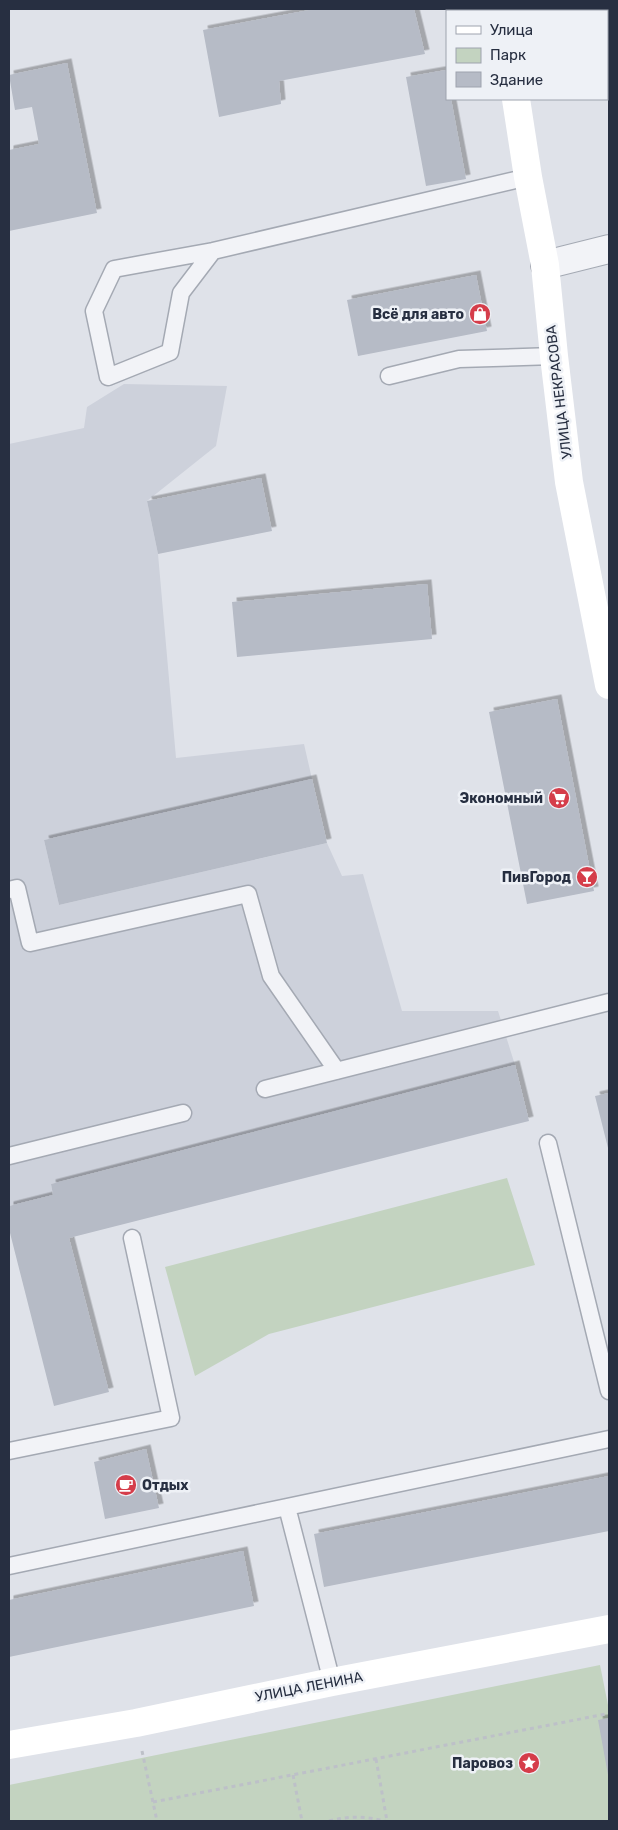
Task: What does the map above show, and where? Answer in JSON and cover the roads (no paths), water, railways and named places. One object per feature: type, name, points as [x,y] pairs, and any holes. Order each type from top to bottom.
[{"type":"main road","name":"УЛИЦА НЕКРАСОВА","points":[[516,100],[528,177],[545,264],[554,356],[570,482],[609,685]]},
{"type":"main road","name":"УЛИЦА ЛЕНИНА","points":[[9,1745],[136,1722],[609,1629]]},
{"type":"street","points":[[545,264],[609,249]]},
{"type":"lane","points":[[213,251],[181,293],[170,352],[108,377],[94,311],[114,269],[213,251],[528,177]]},
{"type":"lane","points":[[388,376],[459,359],[554,356]]},
{"type":"lane","points":[[9,890],[17,888],[30,943],[248,894],[272,976],[337,1071]]},
{"type":"lane","points":[[265,1089],[609,1002]]},
{"type":"lane","points":[[9,1156],[184,1112]]},
{"type":"lane","points":[[548,1143],[609,1391]]},
{"type":"lane","points":[[9,1452],[171,1418],[132,1238]]},
{"type":"lane","points":[[9,1566],[609,1439]]},
{"type":"lane","points":[[287,1507],[332,1682]]},
{"type":"place","name":"Всё для авто","points":[[480,314]]},
{"type":"place","name":"Экономный","points":[[559,798]]},
{"type":"place","name":"ПивГород","points":[[587,877]]},
{"type":"place","name":"Отдых","points":[[126,1485]]},
{"type":"place","name":"Паровоз","points":[[529,1763]]}]
